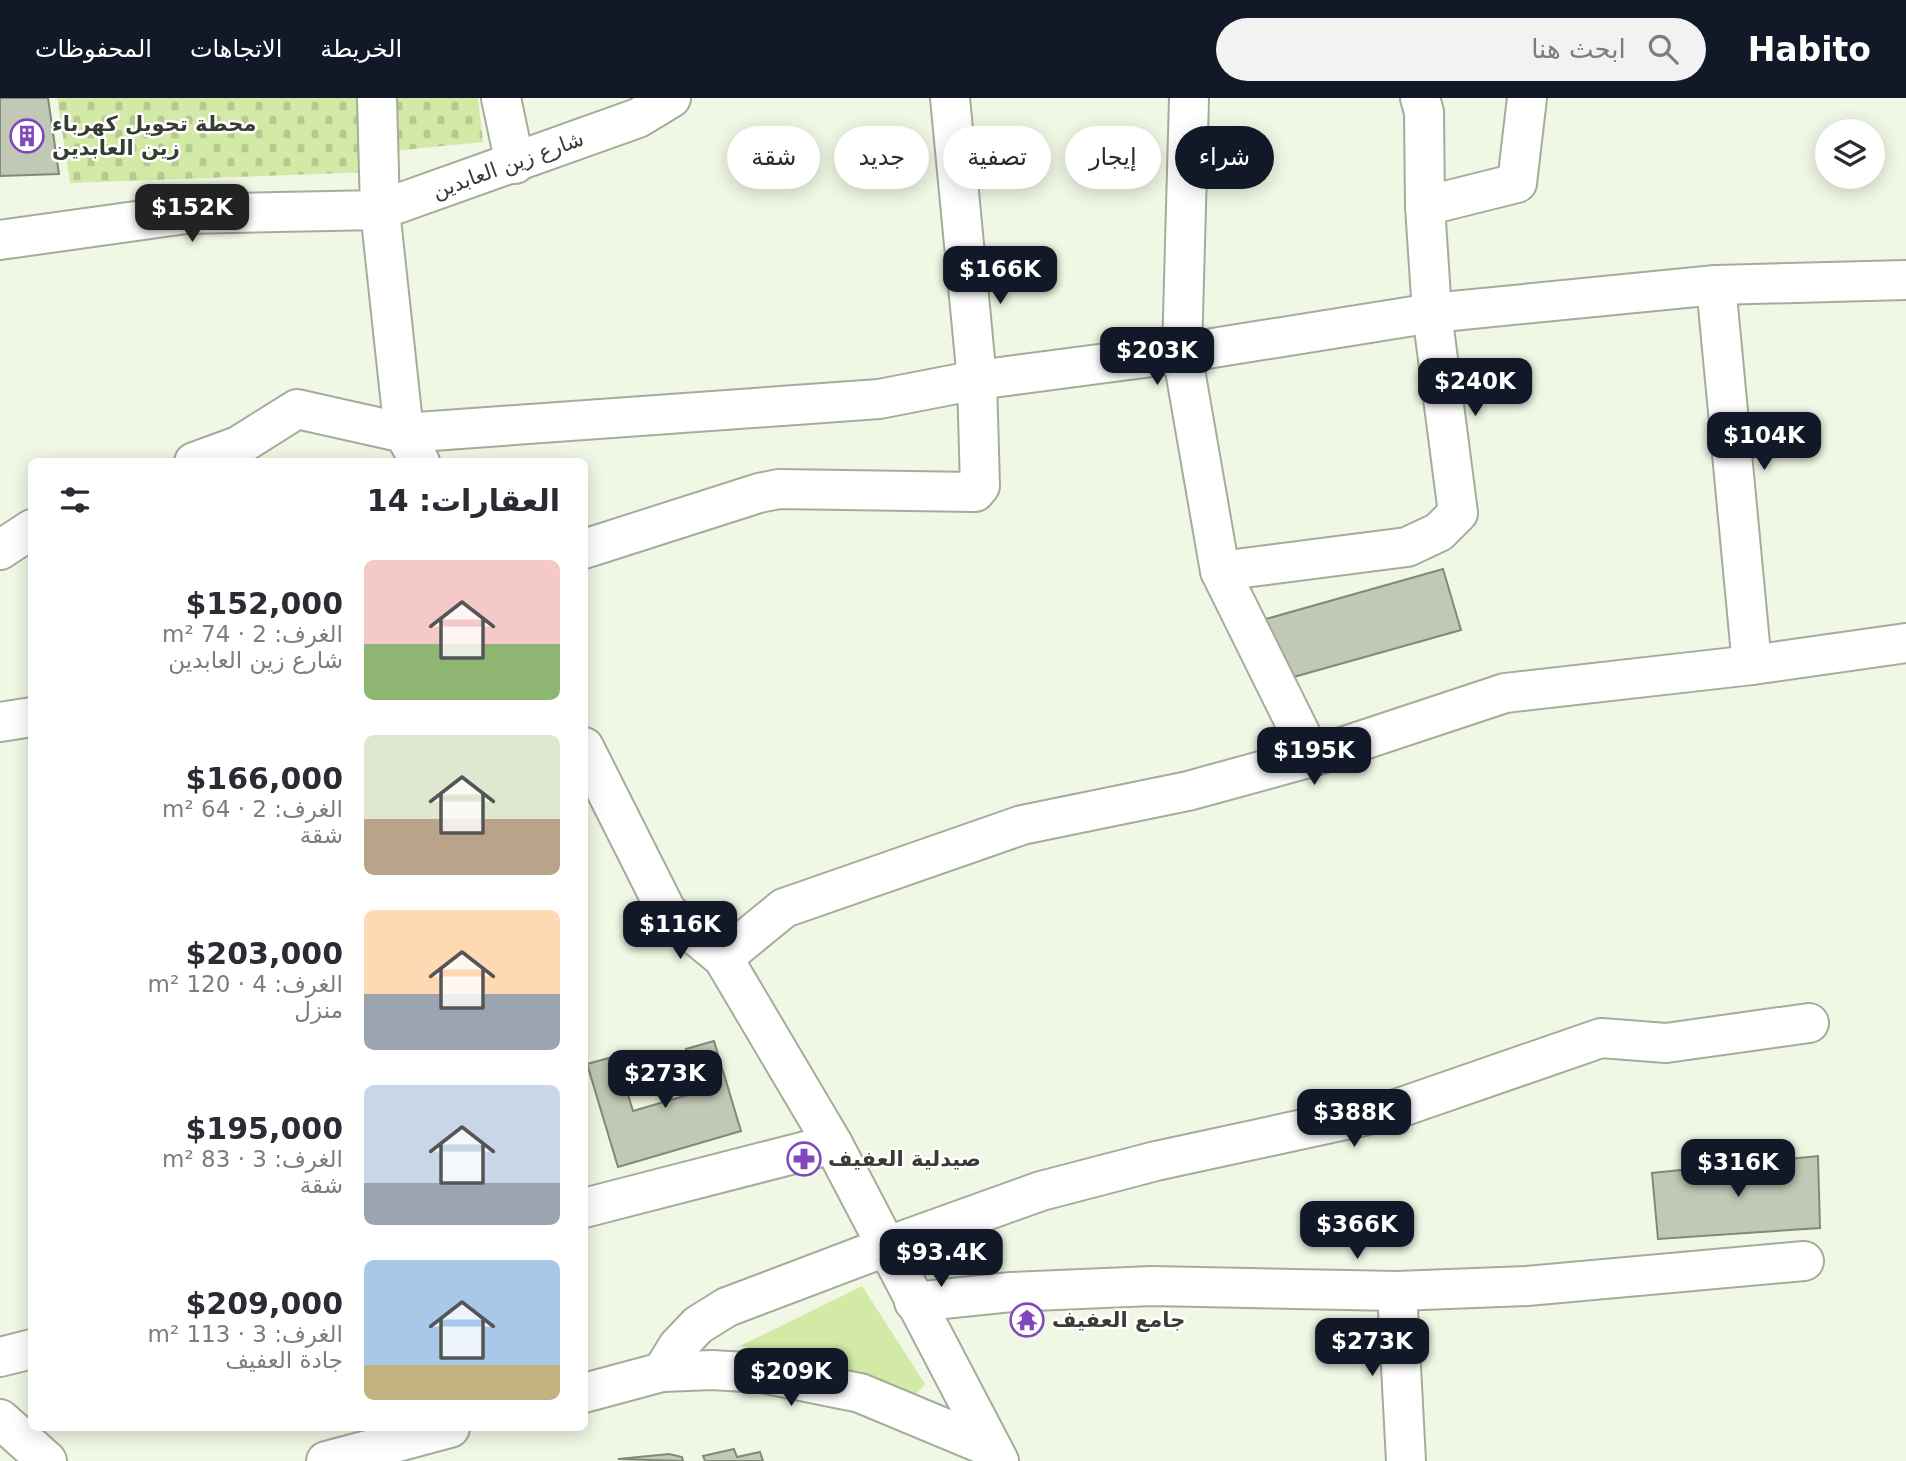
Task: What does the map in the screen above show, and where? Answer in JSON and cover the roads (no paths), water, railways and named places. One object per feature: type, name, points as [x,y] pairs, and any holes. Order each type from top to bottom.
[{"type":"street","points":[[377,98],[380,210],[412,447]]},
{"type":"street","points":[[501,98],[515,164]]},
{"type":"street","name":"شارع زين العابدين","points":[[0,240],[186,214],[380,210],[638,118],[671,98]]},
{"type":"street","points":[[588,549],[779,489],[975,492],[980,486],[977,380],[950,98]]},
{"type":"street","points":[[1189,98],[1182,353],[1220,571],[1312,757]]},
{"type":"street","points":[[1220,571],[1407,547],[1439,532],[1458,513],[1432,313],[1425,206],[1424,112],[1420,98]]},
{"type":"street","points":[[1425,206],[1517,183],[1527,98]]},
{"type":"street","points":[[205,458],[238,446],[297,409],[412,447],[879,398],[977,380],[1182,353],[1432,313],[1716,285],[1906,280]]},
{"type":"street","points":[[1716,285],[1752,665]]},
{"type":"street","points":[[0,550],[28,532]]},
{"type":"street","points":[[723,958],[784,908],[1022,825],[1188,791],[1312,757],[1505,693],[1752,665],[1906,643]]},
{"type":"street","points":[[0,722],[28,718]]},
{"type":"street","points":[[588,755],[667,912],[723,958],[833,1144],[996,1455]]},
{"type":"street","points":[[662,1372],[678,1346],[692,1332],[727,1307],[1041,1191],[1156,1161],[1396,1109],[1601,1038],[1666,1043],[1809,1023]]},
{"type":"street","points":[[588,1207],[833,1144]]},
{"type":"street","points":[[914,1302],[1011,1292],[1152,1286],[1397,1291],[1527,1286],[1804,1261]]},
{"type":"street","points":[[1397,1291],[1406,1461]]},
{"type":"street","points":[[0,1357],[28,1350]]},
{"type":"street","points":[[588,1391],[662,1372],[737,1372],[811,1381],[860,1393],[996,1455]]},
{"type":"street","points":[[0,1419],[47,1461]]},
{"type":"street","points":[[326,1461],[439,1431]]},
{"type":"place","name":"محطة تحويل كهرباء زين العابدين","points":[[27,136]]},
{"type":"place","name":"صيدلية العفيف","points":[[804,1159]]},
{"type":"place","name":"جامع العفيف","points":[[1027,1320]]}]
